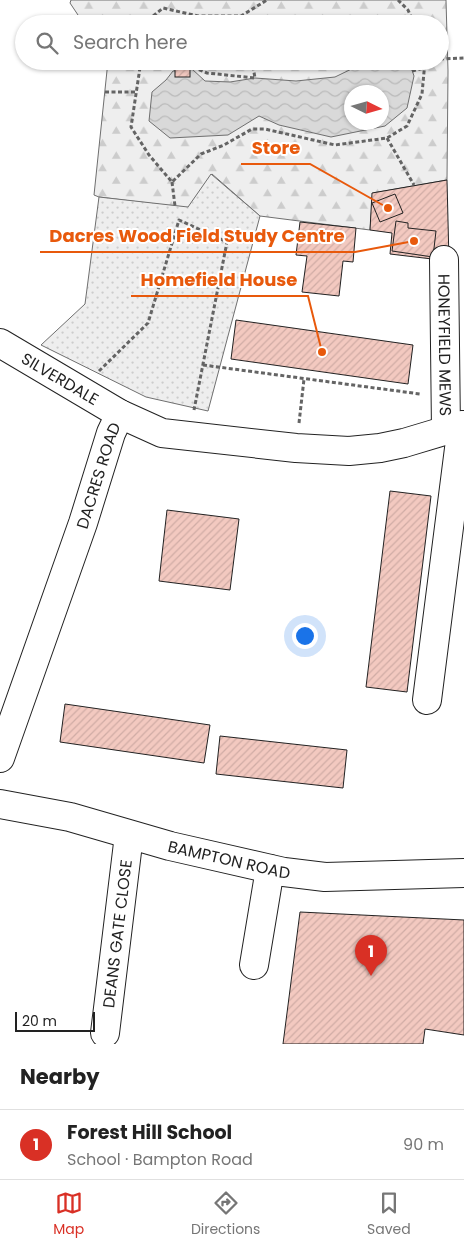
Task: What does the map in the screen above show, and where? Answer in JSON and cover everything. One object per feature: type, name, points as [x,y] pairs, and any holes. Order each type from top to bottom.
[{"type":"street","name":"HONEYFIELD MEWS","points":[[427,700],[457,427],[445,397],[444,260]]},
{"type":"street","name":"SILVERDALE","points":[[0,343],[81,389],[120,414]]},
{"type":"street","name":"DACRES ROAD","points":[[0,758],[83,523],[111,433],[120,414],[162,432],[189,437],[296,448],[349,451],[404,443],[457,427]]},
{"type":"street","name":"BAMPTON ROAD","points":[[0,804],[70,817],[129,835],[270,869],[326,877],[464,873]]},
{"type":"street","name":"DEANS GATE CLOSE","points":[[105,1033],[129,835]]},
{"type":"street","points":[[254,965],[270,869]]},
{"type":"path","points":[[243,15],[267,0]]},
{"type":"path","points":[[398,0],[410,15]]},
{"type":"path","points":[[154,15],[163,8],[194,15]]},
{"type":"path","points":[[449,59],[464,58]]},
{"type":"path","points":[[140,70],[131,127],[149,155],[172,182],[175,206]]},
{"type":"path","points":[[200,70],[207,73],[255,78],[254,70]]},
{"type":"path","points":[[412,71],[416,70]]},
{"type":"path","points":[[172,182],[201,154],[224,145],[252,129],[265,129],[335,145],[387,138],[407,126],[422,94],[425,70]]},
{"type":"path","points":[[105,92],[136,92]]},
{"type":"path","points":[[387,138],[414,185]]},
{"type":"path","points":[[81,389],[148,323],[179,220],[227,242],[189,437]]},
{"type":"path","points":[[203,365],[445,397]]},
{"type":"path","points":[[296,448],[304,379]]},
{"type":"green space","points":[[71,0],[446,0],[446,15],[78,15],[70,3]]},
{"type":"green space","points":[[107,70],[448,70],[447,180],[373,193],[370,230],[260,216],[212,174],[188,208],[94,195]]},
{"type":"green space","points":[[211,174],[260,216],[208,411],[146,397],[41,345],[85,304],[99,197],[188,207]]},
{"type":"water","points":[[193,70],[205,81],[230,82],[255,78],[296,81],[335,77],[349,70],[412,70],[414,76],[407,108],[389,123],[389,85],[344,85],[344,130],[365,130],[331,137],[279,125],[259,116],[228,135],[170,138],[149,121],[152,92],[173,71]]},
{"type":"building","points":[[175,70],[190,70],[190,77],[175,77]]},
{"type":"building","points":[[447,180],[449,261],[390,254],[392,233],[370,230],[372,193]]},
{"type":"building","points":[[395,194],[403,213],[380,222],[372,203]]},
{"type":"building","points":[[396,221],[408,223],[408,228],[436,231],[433,257],[392,251]]},
{"type":"building","points":[[300,222],[356,228],[353,262],[343,261],[339,296],[302,292],[307,256],[296,255]]},
{"type":"building","points":[[236,320],[413,345],[408,384],[231,359]]},
{"type":"building","points":[[390,491],[431,496],[407,692],[366,687]]},
{"type":"building","points":[[167,510],[239,519],[230,590],[159,581]]},
{"type":"building","points":[[65,704],[210,725],[204,763],[60,742]]},
{"type":"building","points":[[220,736],[347,750],[343,788],[216,774]]},
{"type":"building","points":[[300,912],[464,920],[464,1035],[425,1029],[423,1044],[283,1044]]},
{"type":"place","name":"Store","points":[[388,208]]},
{"type":"place","name":"Dacres Wood Field Study Centre","points":[[414,241]]},
{"type":"place","name":"Homefield House","points":[[322,352]]},
{"type":"place","name":"Forest Hill School","points":[[371,976]]}]
